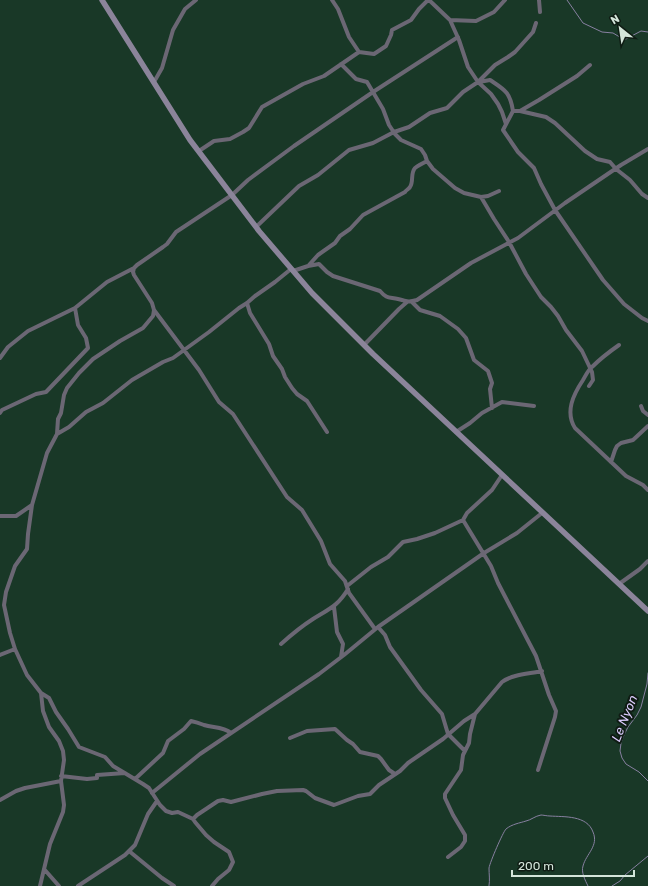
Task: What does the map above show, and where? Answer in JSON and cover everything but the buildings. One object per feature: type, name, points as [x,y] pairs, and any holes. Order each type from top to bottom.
[{"type":"main road","points":[[102,0],[198,152],[256,227],[312,293],[364,345],[648,611]]},
{"type":"street","points":[[154,82],[162,68],[173,30],[185,9],[196,0]]},
{"type":"street","points":[[332,0],[338,9],[349,37],[359,52]]},
{"type":"street","points":[[198,152],[214,141],[230,139],[243,132],[249,128],[262,107],[303,84],[324,76],[359,52],[374,54],[386,46],[392,30],[411,20],[428,0],[450,20],[458,37],[468,67],[478,82],[491,94],[498,104],[506,124]]},
{"type":"street","points":[[450,20],[476,21],[494,12],[504,0]]},
{"type":"street","points":[[539,0],[540,12]]},
{"type":"street","points":[[256,227],[299,186],[318,175],[349,150],[373,143],[394,132],[409,127],[430,113],[447,108],[463,92],[478,82],[495,65],[515,52],[533,32],[536,23]]},
{"type":"street","points":[[0,358],[8,348],[28,332],[75,308],[107,282],[134,268],[136,264],[163,247],[179,230],[232,195],[248,180],[288,150],[373,92],[458,37]]},
{"type":"street","points":[[341,64],[356,79],[367,82],[383,109],[389,125],[401,140],[421,149],[433,169],[455,188],[464,193],[482,197],[500,191]]},
{"type":"street","points":[[520,111],[577,76],[590,65]]},
{"type":"street","points":[[478,82],[490,80],[503,89],[511,99],[513,111],[503,130],[518,152],[534,168],[555,210],[603,280],[624,304],[648,321]]},
{"type":"street","points":[[513,111],[520,111],[546,117],[555,123],[585,151],[597,159],[610,162],[630,180],[642,194],[648,198]]},
{"type":"street","points":[[364,345],[399,309],[424,296],[471,263],[518,238],[555,210],[648,149]]},
{"type":"street","points":[[308,266],[318,255],[335,243],[340,236],[350,229],[363,215],[405,192],[410,187],[412,180],[411,175],[414,169],[428,161]]},
{"type":"street","points":[[482,197],[526,274],[541,297],[558,316],[566,330],[582,351],[590,368],[593,380],[589,386]]},
{"type":"street","points":[[57,434],[69,427],[86,412],[103,403],[132,380],[163,362],[173,358],[292,270],[319,264],[333,276],[380,291],[384,296],[410,302],[420,310],[440,316],[458,330],[466,338],[474,360],[488,372],[492,383],[490,388],[492,408]]},
{"type":"street","points":[[134,268],[133,272],[152,303],[154,310],[199,370],[219,402],[233,414],[287,497],[302,510],[321,541],[330,564],[345,581],[349,593],[377,628],[385,635],[390,647],[421,690],[442,714],[448,734],[465,751]]},
{"type":"street","points":[[247,303],[249,310],[269,344],[273,356],[282,369],[285,377],[297,394],[309,403],[327,432]]},
{"type":"street","points":[[0,413],[2,410],[36,394],[46,392],[88,348],[86,338],[78,325],[75,308]]},
{"type":"street","points":[[154,310],[153,316],[143,328],[93,359],[67,388],[64,395],[61,413],[58,419],[57,434],[47,453],[32,505],[28,534],[28,549],[15,566],[2,605],[15,649],[27,675],[41,693],[49,698],[56,712],[79,747],[105,757],[113,766],[149,788],[157,801],[166,811],[172,813],[178,812],[193,819],[206,835],[229,852],[233,862],[229,870],[212,886]]},
{"type":"street","points":[[618,345],[590,368],[580,384],[572,399],[570,414],[571,422],[575,428],[626,476],[648,490]]},
{"type":"street","points":[[456,432],[482,413],[492,408],[494,405],[502,402],[534,406]]},
{"type":"street","points":[[641,406],[643,411],[648,415]]},
{"type":"street","points":[[611,462],[618,446],[622,443],[633,440],[648,426]]},
{"type":"street","points":[[281,644],[312,620],[334,607],[344,596],[347,587],[371,567],[388,557],[402,542],[435,533],[463,520],[467,513],[492,490],[502,475]]},
{"type":"street","points":[[0,516],[16,516],[32,505]]},
{"type":"street","points":[[152,793],[200,754],[341,657],[377,628],[484,553],[517,533],[542,513]]},
{"type":"street","points":[[463,520],[484,553],[536,656],[556,711],[556,717],[538,770]]},
{"type":"street","points":[[619,584],[640,569],[648,561]]},
{"type":"street","points":[[334,607],[337,632],[343,644],[341,657]]},
{"type":"street","points":[[0,655],[15,649]]},
{"type":"street","points":[[193,819],[218,801],[223,800],[231,802],[277,791],[303,790],[323,802],[334,805],[358,796],[370,794],[408,763],[475,714],[506,678],[542,671]]},
{"type":"street","points":[[40,886],[50,844],[63,812],[64,805],[61,778],[64,760],[63,751],[59,741],[49,726],[43,711],[41,693]]},
{"type":"street","points":[[448,857],[461,847],[465,841],[465,835],[453,815],[445,798],[445,794],[461,770],[463,755],[469,743],[475,714]]},
{"type":"street","points":[[136,779],[163,753],[168,741],[184,729],[192,720],[205,726],[227,730],[231,733]]},
{"type":"street","points":[[290,738],[307,731],[335,729],[360,752],[378,756],[395,774]]},
{"type":"street","points":[[0,800],[16,791],[61,778],[87,779],[96,778],[98,775],[125,773]]},
{"type":"street","points":[[78,886],[125,855],[135,845],[148,814],[157,801]]},
{"type":"street","points":[[129,851],[174,886]]},
{"type":"street","points":[[44,869],[59,886]]},
{"type":"waterway","points":[[567,0],[583,23],[602,32],[613,33],[623,39],[626,39],[641,31],[648,32]]},
{"type":"waterway","name":"Le Nyon","points":[[648,673],[647,684],[641,707],[624,735],[620,751],[626,764],[639,772],[648,781]]},
{"type":"waterway","name":"Le Nyon","points":[[489,886],[489,868],[506,829],[541,815],[574,818],[586,822],[590,826],[593,832],[594,842],[583,868],[588,886]]},
{"type":"waterway","name":"Le Nyon","points":[[612,886],[620,881],[648,856]]}]
